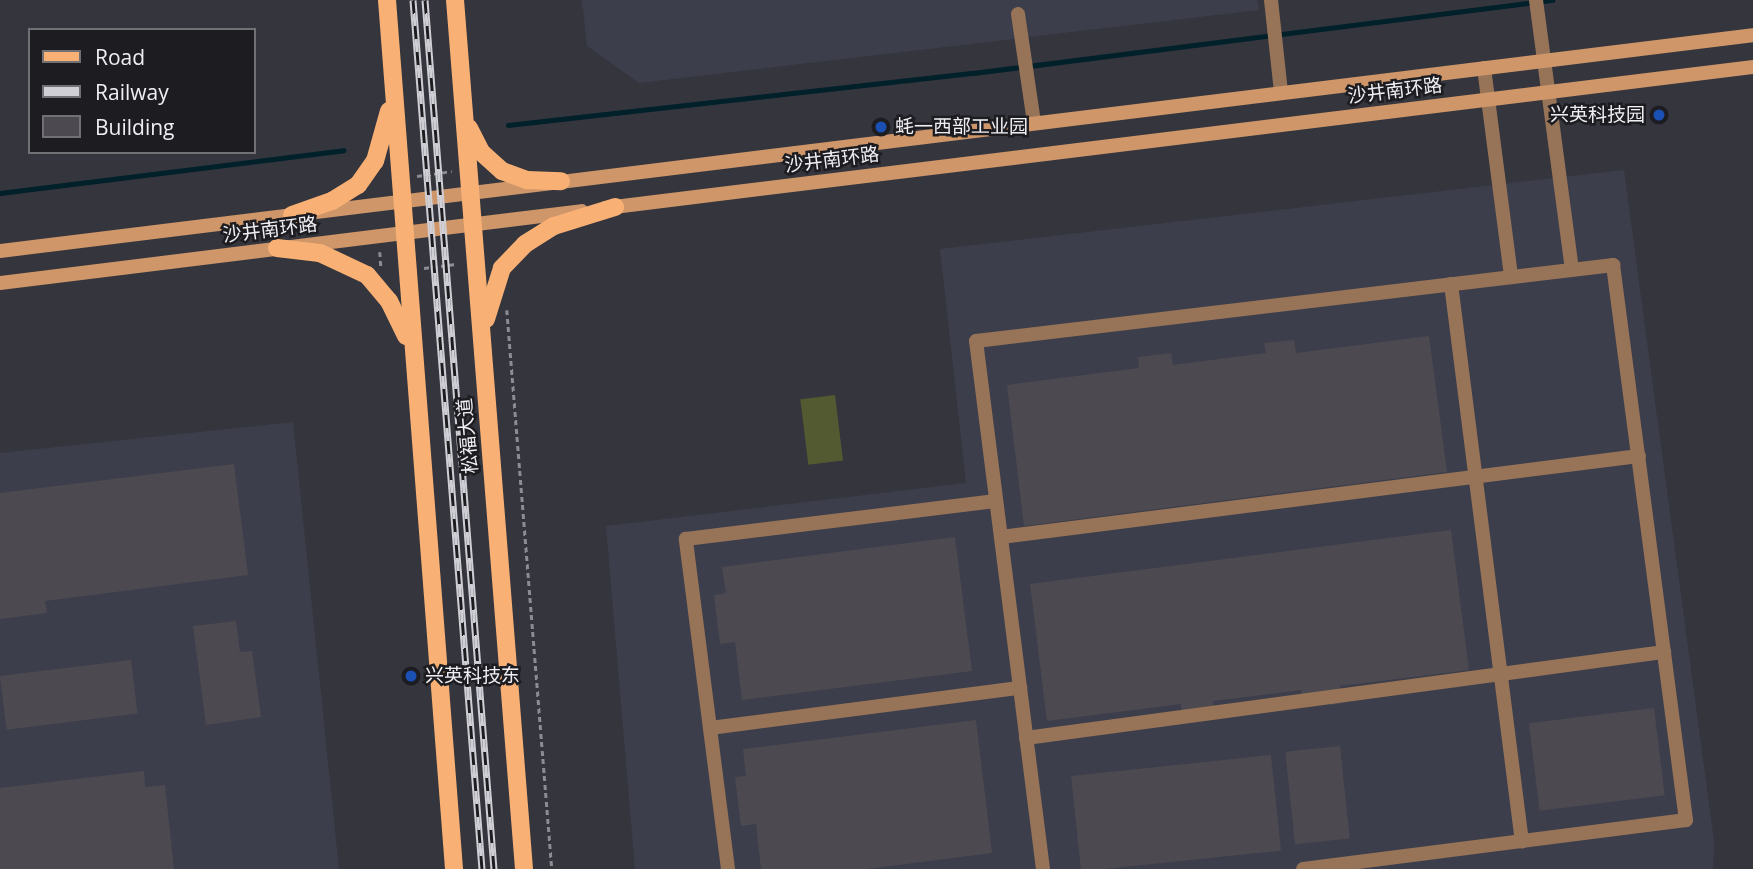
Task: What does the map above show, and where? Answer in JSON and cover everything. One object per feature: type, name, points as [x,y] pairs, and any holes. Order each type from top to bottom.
[{"type":"main road","points":[[387,0],[454,869]]},
{"type":"main road","name":"松福大道","points":[[455,0],[524,869]]},
{"type":"main road","name":"沙井南环路","points":[[0,251],[1753,35]]},
{"type":"main road","name":"沙井南环路","points":[[0,283],[1753,67]]},
{"type":"main road","points":[[292,215],[346,195],[366,176],[385,131],[393,83]]},
{"type":"main road","points":[[463,103],[471,136],[491,162],[527,180],[561,181]]},
{"type":"main road","points":[[482,350],[495,284],[512,257],[554,226],[615,207]]},
{"type":"main road","points":[[277,248],[320,253],[352,265],[374,281],[398,316],[413,351]]},
{"type":"street","points":[[1536,0],[1572,270]]},
{"type":"street","points":[[1272,7],[1281,92]]},
{"type":"street","points":[[1018,14],[1034,123]]},
{"type":"street","points":[[1484,68],[1511,277]]},
{"type":"street","points":[[1043,869],[976,341],[1613,265],[1686,820],[1303,869]]},
{"type":"street","points":[[1451,284],[1522,842]]},
{"type":"street","points":[[1000,537],[1639,456]]},
{"type":"street","points":[[727,869],[686,540],[996,501]]},
{"type":"street","points":[[1026,738],[1664,652]]},
{"type":"street","points":[[710,729],[1020,688]]},
{"type":"path","points":[[411,177],[453,171]]},
{"type":"path","points":[[380,248],[382,273]]},
{"type":"path","points":[[424,268],[461,263]]},
{"type":"path","points":[[510,302],[552,869]]},
{"type":"shaded area","points":[[582,0],[1257,0],[1259,10],[639,83],[587,46]]},
{"type":"shaded area","points":[[1624,170],[1714,841],[1713,869],[635,869],[606,526],[966,483],[940,249]]},
{"type":"shaded area","points":[[293,422],[339,869],[0,869],[0,453]]},
{"type":"green space","points":[[835,395],[843,461],[808,465],[800,399]]},
{"type":"building","points":[[1429,336],[1447,472],[1024,526],[1007,385],[1139,368],[1138,357],[1171,353],[1173,365],[1266,353],[1264,343],[1294,340],[1296,353]]},
{"type":"building","points":[[234,464],[248,575],[45,601],[47,613],[0,619],[0,493]]},
{"type":"building","points":[[1451,530],[1469,670],[1340,686],[1342,703],[1331,705],[1331,700],[1302,703],[1301,690],[1213,701],[1215,714],[1183,723],[1181,704],[1047,721],[1030,584]]},
{"type":"building","points":[[955,537],[972,671],[742,700],[735,642],[720,644],[714,595],[726,593],[722,567]]},
{"type":"building","points":[[236,621],[240,652],[252,651],[261,717],[206,725],[193,626]]},
{"type":"building","points":[[131,660],[138,714],[7,730],[0,676]]},
{"type":"building","points":[[1654,708],[1665,795],[1540,811],[1529,723]]},
{"type":"building","points":[[976,720],[992,853],[867,869],[761,869],[756,824],[741,826],[735,777],[746,776],[743,749]]},
{"type":"building","points":[[1340,746],[1350,838],[1295,844],[1285,752]]},
{"type":"building","points":[[1271,755],[1281,850],[1105,869],[1081,869],[1071,776]]},
{"type":"building","points":[[144,771],[145,787],[165,785],[174,869],[0,869],[0,788]]},
{"type":"waterway","points":[[508,125],[973,73],[1552,0]]},
{"type":"waterway","points":[[0,193],[343,150]]},
{"type":"railway","points":[[413,0],[482,869]]},
{"type":"railway","points":[[425,0],[494,869]]},
{"type":"place","name":"兴英科技园","points":[[1659,115]]},
{"type":"place","name":"蚝一西部工业园","points":[[881,127]]},
{"type":"place","name":"兴英科技东","points":[[411,676]]}]
